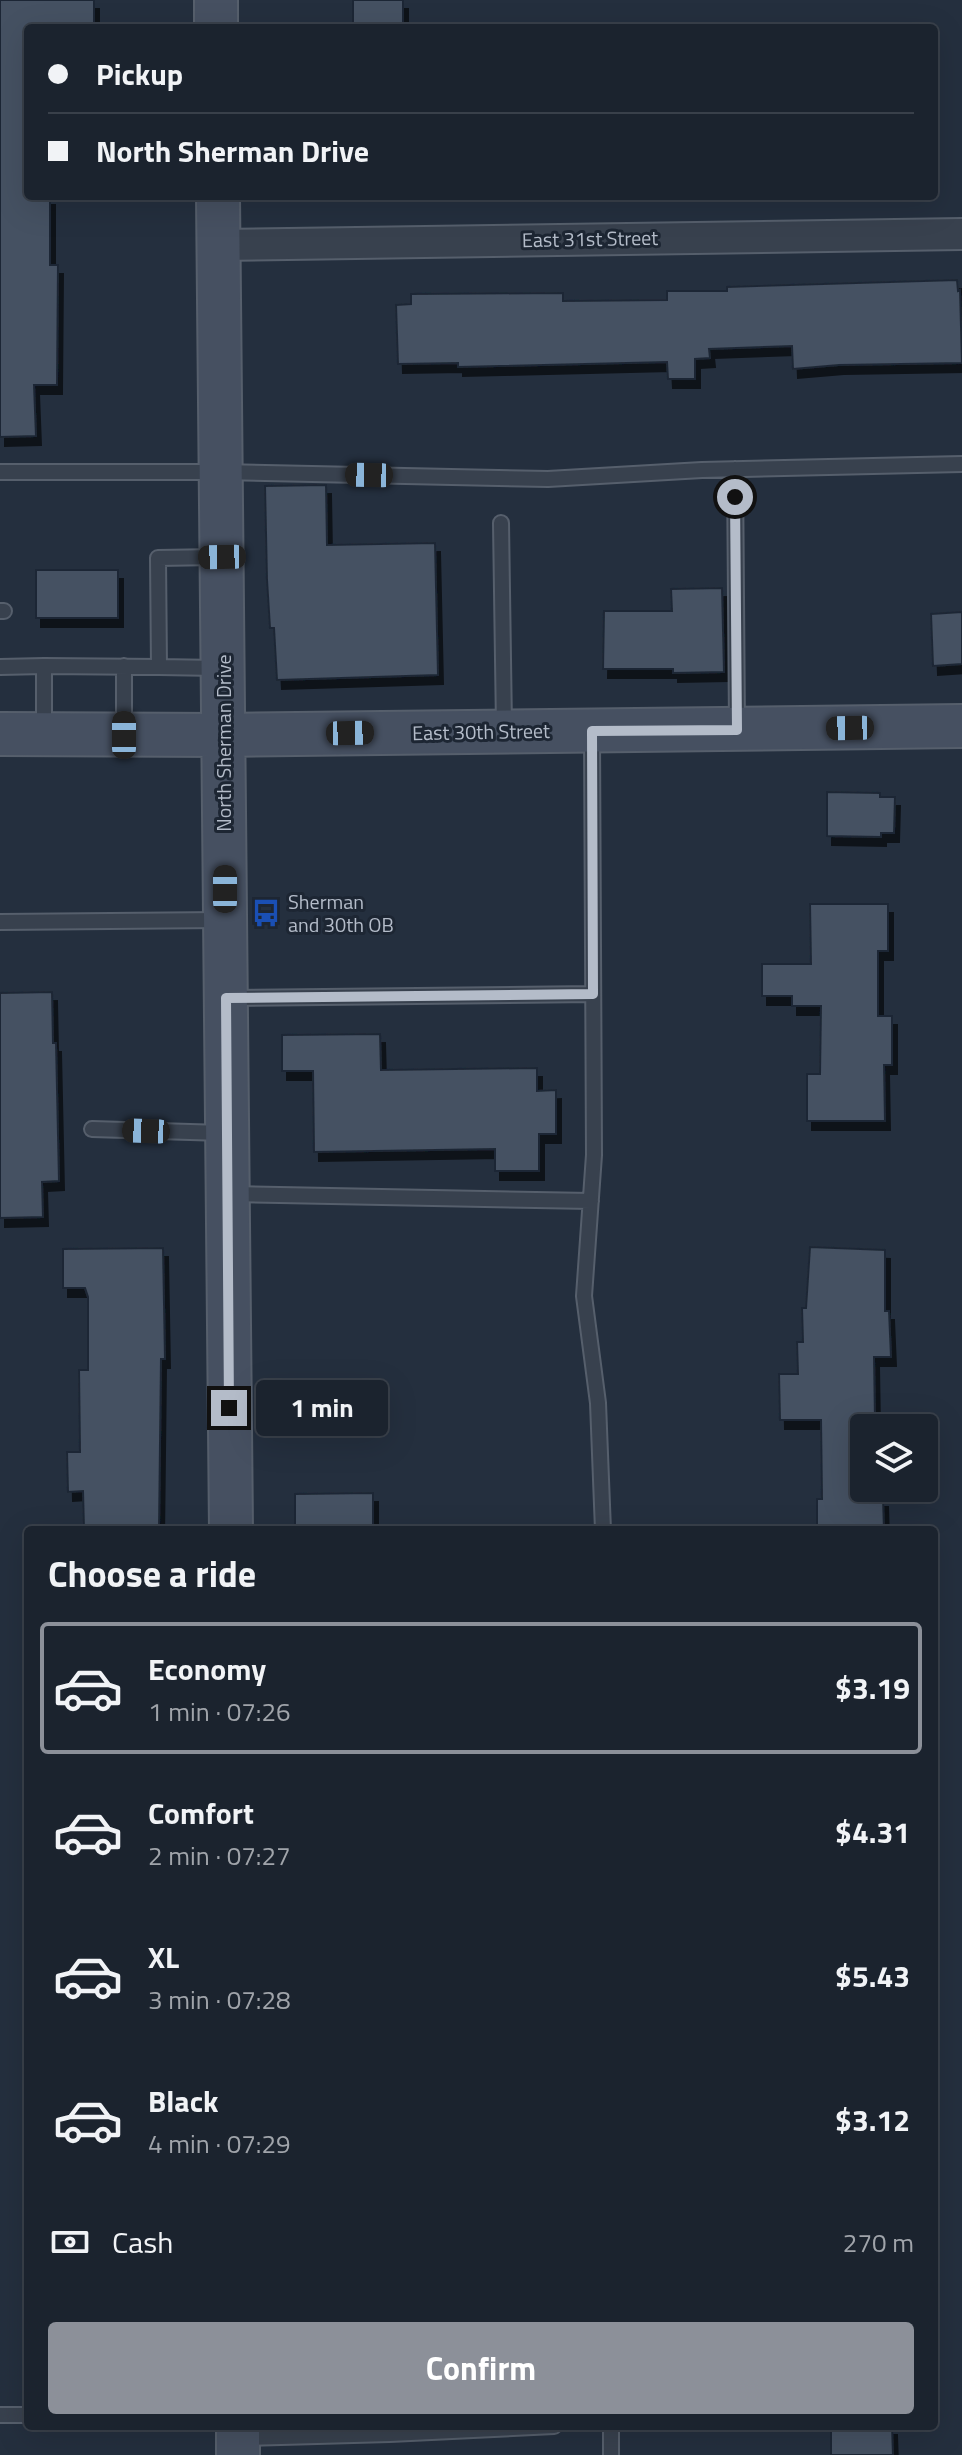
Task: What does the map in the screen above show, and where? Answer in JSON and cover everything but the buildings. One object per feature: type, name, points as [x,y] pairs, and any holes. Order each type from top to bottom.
[{"type":"main road","points":[[216,0],[216,24]]},
{"type":"main road","name":"North Sherman Drive","points":[[218,200],[231,1526]]},
{"type":"main road","name":"East 30th Street","points":[[0,734],[223,735],[962,726]]},
{"type":"street","name":"East 31st Street","points":[[218,245],[962,234]]},
{"type":"lane","points":[[0,472],[221,472],[548,479],[735,469],[962,464]]},
{"type":"lane","points":[[735,469],[737,730]]},
{"type":"lane","points":[[501,523],[504,731]]},
{"type":"lane","points":[[159,667],[158,558],[222,557]]},
{"type":"lane","points":[[44,666],[44,733]]},
{"type":"lane","points":[[124,666],[124,735]]},
{"type":"lane","points":[[0,667],[223,668]]},
{"type":"lane","points":[[592,731],[594,1155],[584,1296],[598,1403],[603,1526]]},
{"type":"lane","points":[[0,922],[225,920]]},
{"type":"lane","points":[[226,998],[593,994]]},
{"type":"lane","points":[[92,1129],[227,1133]]},
{"type":"lane","points":[[228,1194],[591,1201]]},
{"type":"lane","points":[[0,2415],[24,2415]]},
{"type":"lane","points":[[238,2440],[472,2430]]},
{"type":"lane","points":[[611,2430],[611,2455]]},
{"type":"place","name":"Sherman and 30th OB","points":[[266,913]]},
{"type":"route","points":[[229,1408],[226,998],[593,994],[592,731],[737,730],[735,497]]}]
